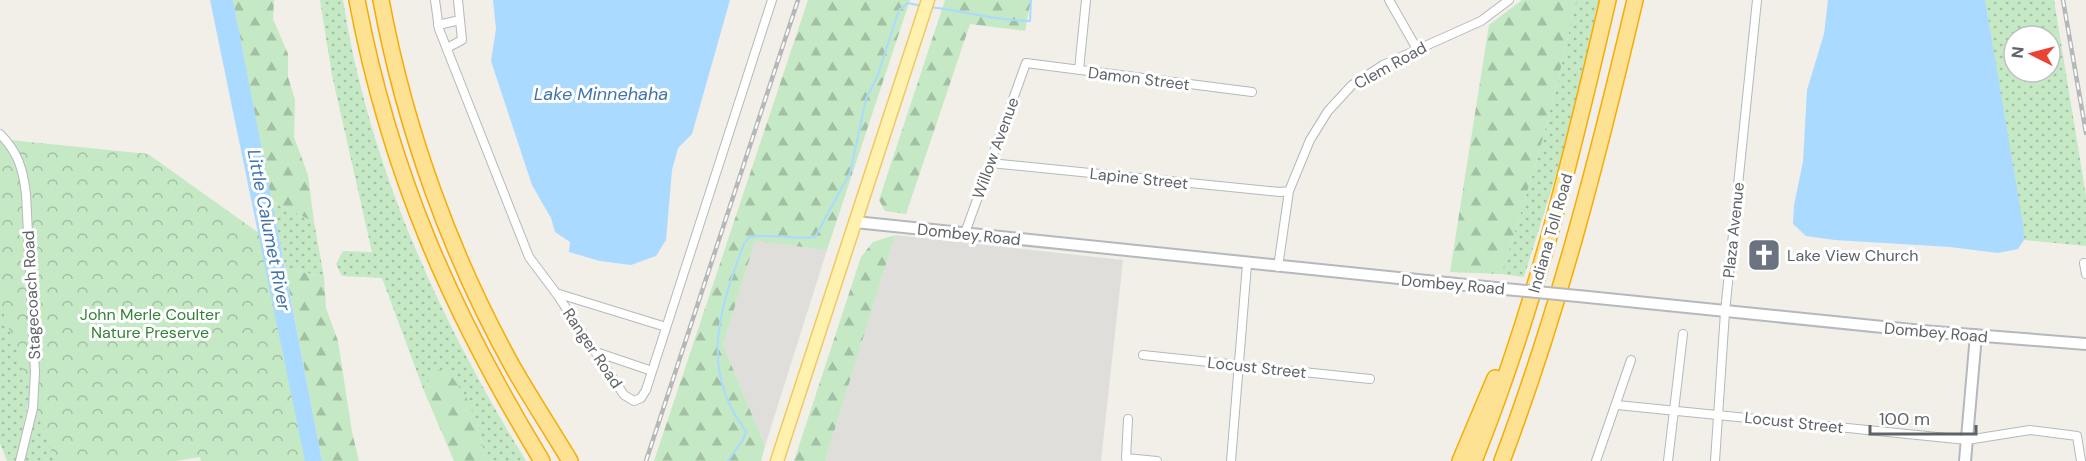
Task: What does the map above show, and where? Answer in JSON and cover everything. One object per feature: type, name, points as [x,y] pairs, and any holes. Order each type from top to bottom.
[{"type":"highway","points":[[357,0],[380,105],[431,252],[495,384],[542,461]]},
{"type":"highway","points":[[381,0],[403,97],[428,178],[454,243],[515,371],[570,461]]},
{"type":"highway","name":"Indiana Toll Road","points":[[1474,461],[1521,332],[1547,247],[1608,0]]},
{"type":"highway","name":"Indiana Toll Road","points":[[1502,461],[1554,314],[1593,179],[1635,0]]},
{"type":"highway","points":[[1460,461],[1547,247]]},
{"type":"highway","points":[[1512,461],[1544,364],[1554,314]]},
{"type":"main road","points":[[777,461],[928,0]]},
{"type":"street","name":"Ranger Road","points":[[435,0],[438,25],[519,237],[532,263],[556,293],[624,395],[632,401],[643,396],[652,371],[772,0]]},
{"type":"street","points":[[447,48],[461,42],[458,0]]},
{"type":"street","points":[[1078,70],[1086,0]]},
{"type":"street","points":[[1389,0],[1417,49]]},
{"type":"street","name":"Clem Road","points":[[1278,267],[1289,191],[1310,140],[1328,111],[1352,85],[1417,49],[1481,21],[1509,0]]},
{"type":"street","name":"Plaza Avenue","points":[[1715,461],[1725,312],[1757,0]]},
{"type":"street","points":[[438,25],[460,20]]},
{"type":"street","name":"Damon Street","points":[[1026,63],[1252,92]]},
{"type":"street","name":"Willow Avenue","points":[[965,233],[1026,63]]},
{"type":"street","name":"Stagecoach Road","points":[[0,134],[13,148],[23,168],[26,194],[35,372],[33,408],[20,461]]},
{"type":"street","name":"Lapine Street","points":[[990,163],[1268,191],[1289,191]]},
{"type":"street","name":"Dombey Road","points":[[855,222],[1725,312],[2086,344]]},
{"type":"street","points":[[2084,263],[2086,274]]},
{"type":"street","points":[[1231,461],[1247,264]]},
{"type":"street","points":[[556,293],[666,327]]},
{"type":"street","points":[[1668,461],[1683,334]]},
{"type":"street","points":[[1965,461],[1976,335]]},
{"type":"street","points":[[596,352],[652,371]]},
{"type":"street","name":"Locust Street","points":[[1143,355],[1370,380]]},
{"type":"street","points":[[1596,461],[1631,360]]},
{"type":"street","name":"Locust Street","points":[[1617,405],[1967,440],[2030,430],[2077,436],[2081,461]]},
{"type":"street","points":[[1128,419],[1126,458],[1157,461]]},
{"type":"shaded area","points":[[895,235],[1123,260],[1101,461],[825,461]]},
{"type":"shaded area","points":[[755,241],[827,250],[765,446],[723,345]]},
{"type":"green space","points":[[233,0],[274,0],[273,19],[288,54],[288,77],[295,100],[294,137],[308,175],[314,222],[271,200]]},
{"type":"green space","points":[[320,0],[343,0],[370,122],[389,181],[412,240],[464,352],[526,461],[486,461],[477,424],[433,372],[424,391],[382,278],[342,276],[336,264],[343,251],[372,252],[332,75]]},
{"type":"green space","points":[[808,0],[910,0],[827,250],[755,241],[723,345],[765,446],[761,461],[654,461]]},
{"type":"green space","points":[[945,0],[1031,0],[1025,31],[970,24],[906,214],[885,211],[879,200]]},
{"type":"green space","points":[[1522,0],[1576,0],[1552,104],[1523,207],[1501,274],[1450,272],[1489,25]]},
{"type":"green space","points":[[1576,0],[1600,0],[1572,124],[1524,277],[1501,274],[1543,138]]},
{"type":"green space","points":[[1985,0],[2054,0],[2058,24],[2002,24],[2002,84],[2062,84],[2062,49],[2086,196],[2086,246],[2024,240]]},
{"type":"green space","name":"John Merle Coulter Nature Preserve","points":[[0,139],[148,154],[270,241],[318,461],[201,461],[200,457],[176,461],[55,461],[0,303]]},
{"type":"green space","points":[[271,200],[314,222],[324,277],[285,268]]},
{"type":"green space","points":[[895,235],[825,461],[794,461],[861,257],[873,242]]},
{"type":"green space","points":[[285,268],[324,277],[326,308],[338,341],[352,432],[359,461],[322,461]]},
{"type":"green space","points":[[0,287],[32,385],[16,461],[7,461],[0,443]]},
{"type":"green space","points":[[446,368],[466,397],[477,424],[486,461],[454,461],[424,391],[433,372]]},
{"type":"green space","points":[[40,398],[62,461],[24,461]]},
{"type":"water","name":"Little Calumet River","points":[[210,0],[233,0],[322,461],[305,461]]},
{"type":"water","name":"Lake Minnehaha","points":[[493,0],[730,0],[692,134],[678,148],[672,170],[666,240],[656,256],[631,265],[600,261],[569,252],[570,242],[555,232],[551,218],[532,185],[491,61],[496,29]]},
{"type":"water","points":[[1828,0],[1985,0],[2023,224],[2024,240],[2018,249],[1998,253],[1950,247],[1835,240],[1806,236],[1793,224],[1794,205],[1803,162],[1807,90],[1824,34]]},
{"type":"waterway","points":[[930,7],[1030,21],[1031,0]]},
{"type":"waterway","points":[[728,461],[744,438],[746,431],[731,408],[722,385],[718,362],[718,339],[727,292],[744,244],[749,237],[758,236],[815,237],[850,173],[866,99],[877,77],[899,10],[908,3],[922,6]]},
{"type":"railway","points":[[646,461],[798,0]]},
{"type":"railway","points":[[2063,0],[2086,133]]},
{"type":"place","name":"Lake View Church","points":[[1764,255]]}]
